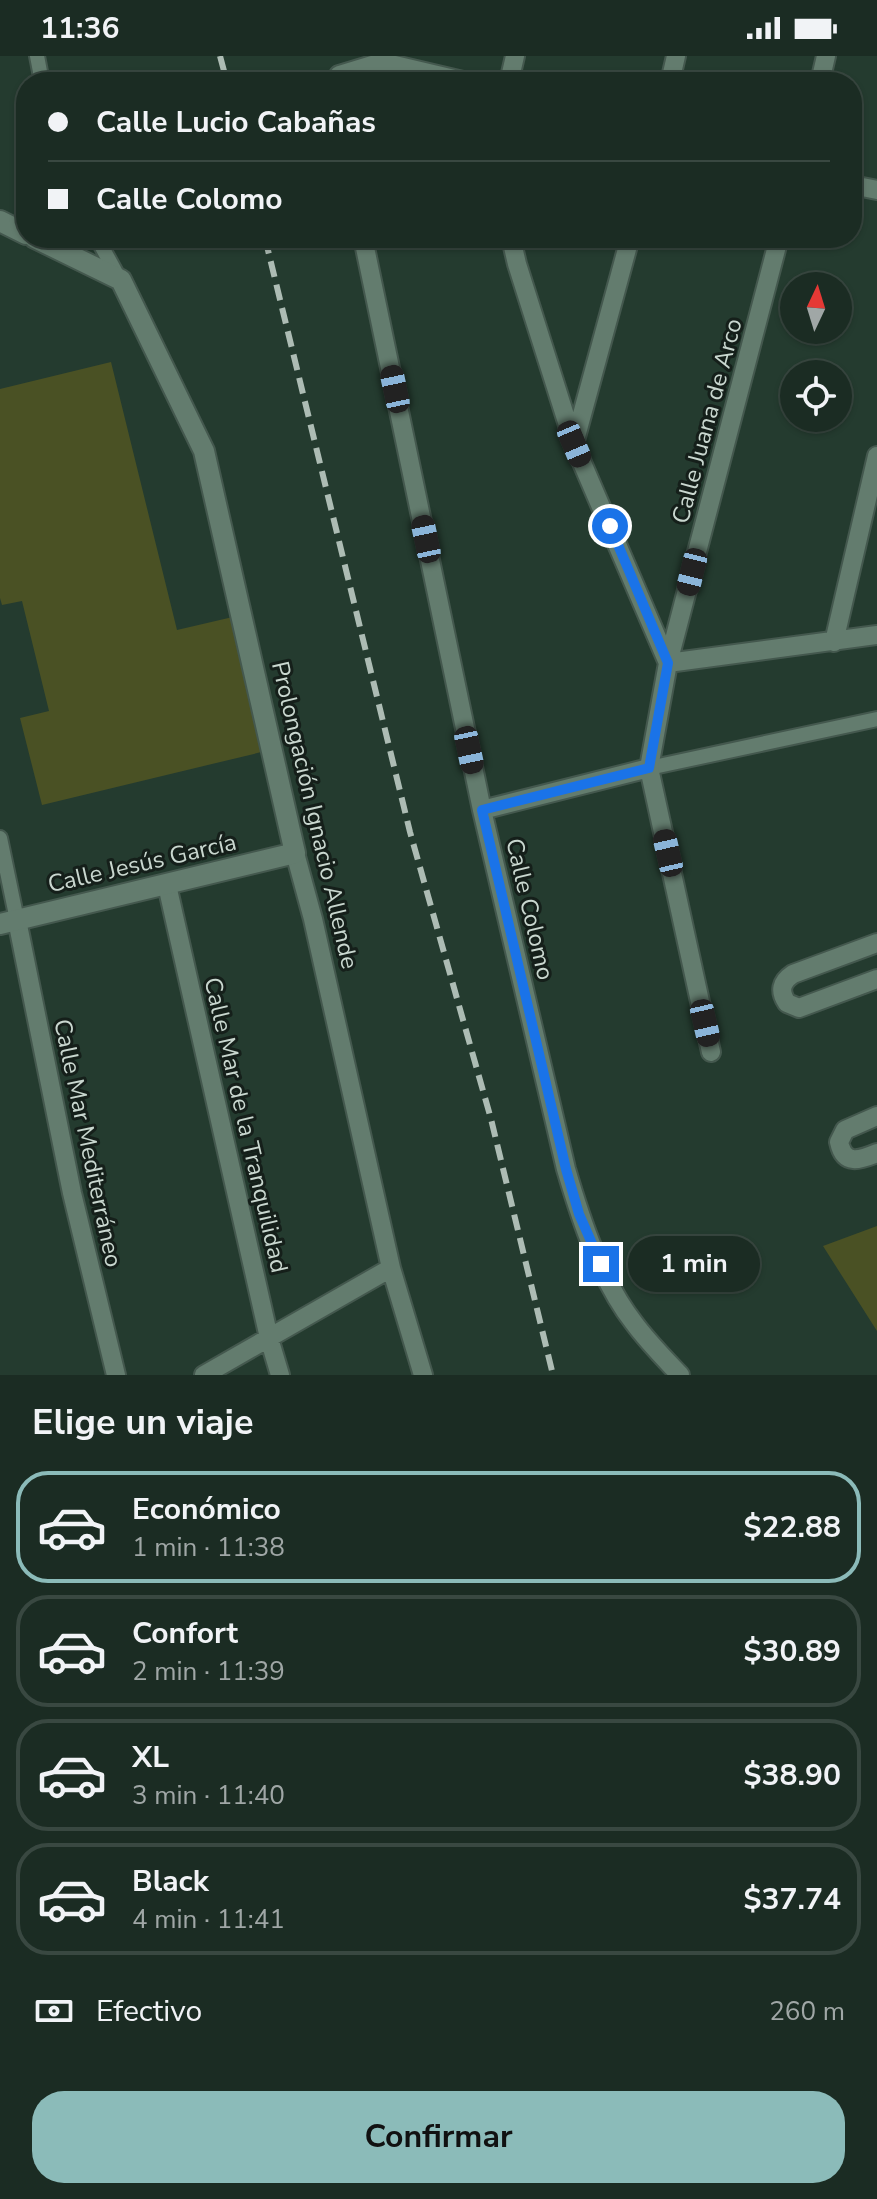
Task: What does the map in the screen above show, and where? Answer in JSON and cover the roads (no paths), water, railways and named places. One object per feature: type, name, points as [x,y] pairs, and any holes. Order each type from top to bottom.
[{"type":"main road","points":[[55,248],[121,280]]},
{"type":"main road","name":"Prolongación Ignacio Allende","points":[[121,280],[204,451],[295,853]]},
{"type":"main road","name":"Calle Jesús García","points":[[8,922],[295,853]]},
{"type":"street","points":[[349,72],[382,62],[416,63],[440,72]]},
{"type":"street","points":[[103,248],[121,280]]},
{"type":"street","name":"Calle Colomo","points":[[365,248],[482,810],[566,1169],[579,1214],[612,1290],[633,1323],[680,1375]]},
{"type":"street","points":[[513,248],[574,444],[668,663],[877,635]]},
{"type":"street","points":[[574,444],[627,248]]},
{"type":"street","name":"Calle Juana de Arco","points":[[649,768],[668,663],[776,248]]},
{"type":"street","points":[[834,642],[877,456]]},
{"type":"street","points":[[482,810],[649,768],[877,719]]},
{"type":"street","points":[[649,768],[711,1052]]},
{"type":"street","points":[[0,838],[8,922]]},
{"type":"street","name":"Prolongación Ignacio Allende","points":[[295,853],[313,919],[391,1268],[423,1375]]},
{"type":"street","name":"Calle Mar de la Tranquilidad","points":[[167,885],[269,1338],[280,1375]]},
{"type":"street","name":"Calle Mar Mediterráneo","points":[[8,922],[116,1375]]},
{"type":"street","points":[[877,943],[793,974],[781,990],[787,1003],[799,1008],[877,979]]},
{"type":"street","points":[[877,1116],[845,1130],[839,1142],[844,1154],[850,1158],[864,1158],[877,1153]]},
{"type":"street","points":[[204,1375],[391,1268]]},
{"type":"railway","points":[[220,56],[224,72]]},
{"type":"railway","points":[[267,248],[410,832],[491,1119],[553,1375]]}]
